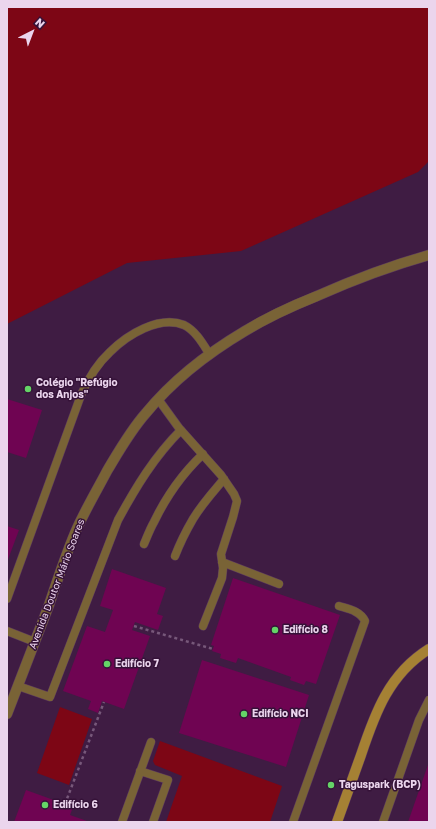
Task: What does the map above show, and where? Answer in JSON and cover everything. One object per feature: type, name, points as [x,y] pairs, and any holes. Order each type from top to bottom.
[{"type":"main road","points":[[337,822],[372,723],[382,701],[390,687],[409,664],[429,649]]},
{"type":"street","name":"Avenida Doutor Mário Soares","points":[[7,714],[85,511],[130,433],[145,413],[178,379],[210,354],[245,330],[287,309],[374,272],[429,255]]},
{"type":"lane","points":[[7,599],[86,382],[110,351],[141,330],[153,325],[170,322],[185,326],[191,330],[210,354]]},
{"type":"lane","points":[[158,399],[181,430],[224,479],[237,501],[221,554],[223,568],[222,578],[203,626]]},
{"type":"lane","points":[[18,686],[50,697],[118,520],[146,472],[170,441],[181,430]]},
{"type":"lane","points":[[144,544],[154,522],[172,492],[189,469],[203,454]]},
{"type":"lane","points":[[175,556],[185,532],[193,518],[201,506],[224,479]]},
{"type":"lane","points":[[222,562],[279,584]]},
{"type":"lane","points":[[293,822],[365,621],[357,612],[339,606]]},
{"type":"lane","points":[[7,632],[35,642]]},
{"type":"lane","points":[[383,822],[419,720],[429,700]]},
{"type":"lane","points":[[122,822],[150,742]]},
{"type":"lane","points":[[140,771],[168,780],[152,822]]},
{"type":"path","points":[[134,626],[213,649]]},
{"type":"path","points":[[65,804],[104,702]]},
{"type":"shaded area","points":[[7,7],[429,7],[429,161],[418,172],[241,251],[127,263],[7,324]]},
{"type":"shaded area","points":[[60,707],[92,719],[69,785],[37,773]]},
{"type":"shaded area","points":[[160,741],[282,786],[270,822],[166,822],[182,776],[155,765],[153,761]]},
{"type":"building","points":[[7,399],[42,410],[26,458],[7,452]]},
{"type":"building","points":[[7,526],[19,530],[7,562]]},
{"type":"building","name":"Edifício 7","points":[[112,569],[166,588],[157,614],[163,616],[158,630],[135,622],[132,630],[150,636],[124,709],[102,701],[98,713],[88,709],[91,701],[63,691],[87,626],[105,632],[113,610],[100,606]]},
{"type":"building","name":"Edifício 8","points":[[233,578],[340,615],[316,684],[306,681],[304,685],[290,680],[291,677],[238,658],[236,663],[220,658],[221,654],[212,651],[214,646],[211,645]]},
{"type":"building","name":"Edifício NCI","points":[[202,660],[309,695],[286,767],[179,733]]},
{"type":"building","points":[[429,762],[429,822],[408,822]]},
{"type":"building","name":"Edifício 6","points":[[26,790],[73,807],[70,815],[87,822],[14,822]]},
{"type":"place","name":"Colégio \"Refúgio dos Anjos\"","points":[[28,389]]},
{"type":"place","name":"Edifício 8","points":[[275,630]]},
{"type":"place","name":"Edifício 7","points":[[107,664]]},
{"type":"place","name":"Edifício NCI","points":[[244,714]]},
{"type":"place","name":"Taguspark (BCP)","points":[[331,785]]},
{"type":"place","name":"Edifício 6","points":[[45,805]]}]
